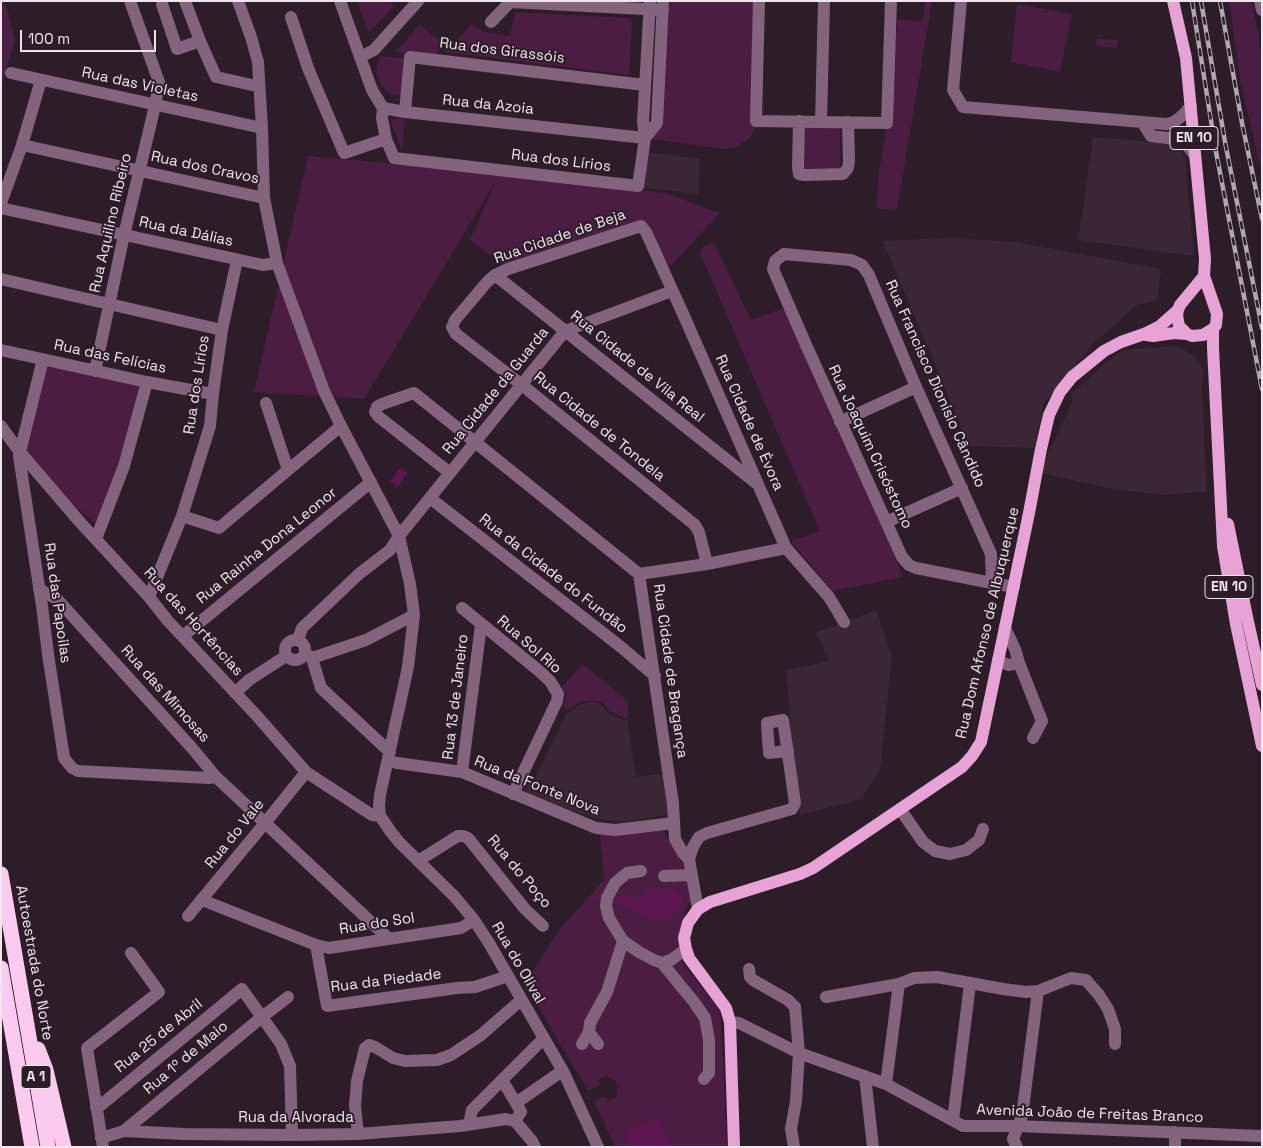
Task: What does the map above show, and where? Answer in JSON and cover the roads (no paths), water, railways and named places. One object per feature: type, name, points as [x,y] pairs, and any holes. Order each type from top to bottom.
[{"type":"highway","name":"Autoestrada do Norte","points":[[1,874],[48,1147]]},
{"type":"highway","name":"A 1","points":[[1,968],[32,1147]]},
{"type":"highway","points":[[24,1008],[46,1070],[64,1147]]},
{"type":"highway","points":[[23,1089],[26,1147]]},
{"type":"main road","name":"EN 10","points":[[1174,1],[1186,58],[1205,259],[1204,276],[1216,309],[1217,319],[1212,329],[1223,546],[1236,624],[1262,746]]},
{"type":"main road","name":"Rua Dom Afonso de Albuquerque","points":[[698,910],[711,902],[800,874],[813,868],[962,767],[972,756],[981,742],[1041,449],[1049,415],[1060,392],[1072,377],[1104,351],[1160,326],[1180,306],[1204,276]]},
{"type":"main road","points":[[1180,306],[1191,297],[1200,296],[1214,304]]},
{"type":"main road","name":"EN 10","points":[[1180,306],[1177,321],[1179,326],[1203,346],[1214,368]]},
{"type":"main road","points":[[1190,335],[1203,335],[1212,329]]},
{"type":"main road","name":"Rua Dom Afonso de Albuquerque","points":[[1144,334],[1153,336],[1174,333],[1190,335]]},
{"type":"main road","name":"EN 10","points":[[1220,485],[1246,617],[1262,685]]},
{"type":"main road","points":[[698,910],[688,923],[684,938],[689,958],[726,1008],[730,1022],[734,1147]]},
{"type":"street","name":"Rua Aquilino Ribeiro","points":[[95,371],[159,82],[130,1]]},
{"type":"street","points":[[238,1],[258,62],[264,198],[277,263],[324,391],[399,536],[410,584],[414,615],[408,667],[379,805],[380,816]]},
{"type":"street","points":[[340,1],[372,90],[383,108]]},
{"type":"street","points":[[360,57],[374,50],[418,1]]},
{"type":"street","points":[[759,1],[756,121],[887,123],[890,1]]},
{"type":"street","points":[[821,122],[824,1]]},
{"type":"street","points":[[962,1],[952,90],[963,107],[1166,124],[1172,123],[1184,115],[1190,106]]},
{"type":"street","points":[[1260,1],[1262,10]]},
{"type":"street","points":[[491,22],[510,2],[663,6],[657,123],[645,138]]},
{"type":"street","points":[[200,41],[177,49],[164,10],[186,4],[216,77],[259,85]]},
{"type":"street","points":[[645,138],[643,122],[650,5]]},
{"type":"street","points":[[291,17],[308,68],[344,153],[386,139]]},
{"type":"street","name":"Rua dos Girassóis","points":[[405,112],[410,57],[645,85]]},
{"type":"street","name":"Rua das Violetas","points":[[11,73],[262,128]]},
{"type":"street","points":[[1,203],[22,145],[41,80]]},
{"type":"street","name":"Rua da Azoia","points":[[383,108],[645,138]]},
{"type":"street","name":"Rua dos Lírios","points":[[383,108],[382,118],[386,139],[394,158],[638,186],[645,138]]},
{"type":"street","points":[[799,121],[798,167],[799,174],[804,175],[843,174],[848,168],[848,122]]},
{"type":"street","points":[[1143,123],[1151,136],[1176,139],[1186,145],[1195,156]]},
{"type":"street","name":"Rua dos Cravos","points":[[22,145],[264,198]]},
{"type":"street","name":"Rua da Dálias","points":[[1,208],[263,266],[277,263]]},
{"type":"street","name":"Rua Cidade de Beja","points":[[452,327],[455,320],[495,275],[508,269],[642,226]]},
{"type":"street","name":"Rua Cidade de Évora","points":[[642,226],[786,548],[830,597],[844,622]]},
{"type":"street","name":"Rua Francisco Dionísio Cândido","points":[[775,261],[784,254],[851,260],[862,265],[869,275],[916,387],[991,554],[992,583]]},
{"type":"street","name":"Rua dos Lírios","points":[[149,597],[182,516],[210,426],[222,330],[237,260]]},
{"type":"street","name":"Rua Joaquim Crisóstomo","points":[[775,261],[773,269],[806,347],[902,557],[909,565],[916,568],[992,583]]},
{"type":"street","name":"Rua Cidade de Vila Real","points":[[495,275],[758,485]]},
{"type":"street","points":[[1,279],[222,330]]},
{"type":"street","name":"Rua Cidade da Guarda","points":[[298,640],[302,628],[360,574],[390,550],[399,536],[565,331],[672,291]]},
{"type":"street","name":"Rua Cidade de Tondela","points":[[452,327],[456,334],[695,525],[699,532],[707,564]]},
{"type":"street","name":"Rua das Felícias","points":[[1,350],[147,382],[213,394]]},
{"type":"street","name":"Rua das Papoilas","points":[[43,359],[20,451],[20,465],[64,758],[72,768],[78,771],[216,777]]},
{"type":"street","points":[[96,539],[124,466],[147,382]]},
{"type":"street","points":[[840,422],[916,387]]},
{"type":"street","name":"Rua Cidade de Bragança","points":[[450,473],[378,417],[375,412],[377,407],[414,393],[639,574],[673,804],[676,838],[683,853],[689,859]]},
{"type":"street","points":[[266,403],[288,470]]},
{"type":"street","name":"Rua das Hortências","points":[[1,426],[20,451],[96,539],[306,772],[372,816],[380,816]]},
{"type":"street","points":[[182,516],[219,528],[341,426]]},
{"type":"street","name":"Rua Rainha Dona Leonor","points":[[183,636],[371,482]]},
{"type":"street","points":[[886,522],[962,488]]},
{"type":"street","name":"Rua da Cidade do Fundão","points":[[430,498],[655,676]]},
{"type":"street","points":[[639,574],[707,564],[786,548]]},
{"type":"street","points":[[992,583],[1014,587]]},
{"type":"street","name":"Rua das Mimosas","points":[[40,589],[57,598],[216,777],[389,939]]},
{"type":"street","name":"Rua Sol Rio","points":[[462,608],[538,670],[550,681],[558,694],[558,701],[513,794]]},
{"type":"street","points":[[389,756],[321,688],[308,656],[305,647],[303,644],[298,640],[291,641],[285,649],[286,656],[291,660],[298,660],[304,656],[308,656],[366,640],[414,615]]},
{"type":"street","name":"Rua 13 de Janeiro","points":[[462,772],[481,625]]},
{"type":"street","points":[[1005,628],[1015,649],[1019,664],[1042,721],[1033,738]]},
{"type":"street","points":[[1015,649],[1009,647],[999,655],[1008,665],[1019,664]]},
{"type":"street","points":[[235,693],[249,680],[286,656]]},
{"type":"street","points":[[698,910],[689,859],[693,847],[699,837],[707,833],[795,808],[788,751]]},
{"type":"street","name":"Rua da Fonte Nova","points":[[389,756],[397,763],[462,772],[596,828],[615,830],[674,823]]},
{"type":"street","name":"Rua do Vale","points":[[188,916],[306,772]]},
{"type":"street","points":[[900,809],[923,842],[935,851],[950,854],[966,850],[979,840],[983,829]]},
{"type":"street","name":"Rua do Olival","points":[[380,816],[391,832],[455,897],[474,920],[544,1038],[598,1147]]},
{"type":"street","name":"Rua do Poço","points":[[418,861],[458,836],[468,838],[525,909],[543,926]]},
{"type":"street","points":[[641,871],[627,873],[615,883],[607,898],[606,906],[609,918],[623,941],[639,952],[662,963],[705,1018],[709,1040],[709,1073],[704,1079]]},
{"type":"street","points":[[664,876],[692,875]]},
{"type":"street","name":"Rua do Sol","points":[[202,900],[316,945],[329,948],[461,928],[474,920]]},
{"type":"street","points":[[582,1044],[590,1023],[607,992],[623,941]]},
{"type":"street","name":"Rua da Piedade","points":[[316,945],[327,1006],[475,987],[508,976]]},
{"type":"street","points":[[662,963],[671,960],[686,949]]},
{"type":"street","points":[[102,1142],[87,1048],[159,992],[130,953]]},
{"type":"street","points":[[749,969],[750,977],[753,980],[788,1000],[795,1007],[799,1053],[796,1101],[790,1129],[794,1147]]},
{"type":"street","points":[[826,997],[899,984],[914,978],[937,977],[1026,992],[1038,991],[1071,978],[1086,980],[1108,1009],[1115,1028],[1115,1044]]},
{"type":"street","points":[[886,1084],[899,984]]},
{"type":"street","points":[[953,1120],[970,984]]},
{"type":"street","name":"Rua 25 de Abril","points":[[96,1107],[242,989],[262,1017]]},
{"type":"street","points":[[1017,1147],[1013,1139],[1022,1116],[1038,991]]},
{"type":"street","name":"Rua 1º de Maio","points":[[102,1142],[124,1131],[288,997]]},
{"type":"street","points":[[358,1134],[355,1106],[356,1081],[365,1048],[369,1045],[393,1058],[406,1061],[437,1060],[451,1055],[480,1035],[521,1000]]},
{"type":"street","points":[[262,1017],[281,1044],[290,1066],[299,1139]]},
{"type":"street","name":"Avenida João de Freitas Branco","points":[[730,1022],[739,1023],[799,1053],[886,1084],[963,1126],[1017,1126],[1262,1136]]},
{"type":"street","points":[[588,1032],[598,1044]]},
{"type":"street","points":[[469,1124],[472,1110],[544,1038]]},
{"type":"street","points":[[516,1103],[562,1071]]},
{"type":"street","points":[[865,1076],[873,1147]]},
{"type":"street","points":[[502,1080],[521,1112],[511,1120],[532,1141],[535,1147]]},
{"type":"street","name":"Rua da Alvorada","points":[[124,1131],[299,1139],[511,1120]]},
{"type":"street","points":[[1175,1132],[1175,1147]]},
{"type":"railway","points":[[1192,1],[1216,152],[1262,389]]},
{"type":"railway","points":[[1201,1],[1225,142],[1262,328]]},
{"type":"railway","points":[[1220,1],[1262,219]]}]
